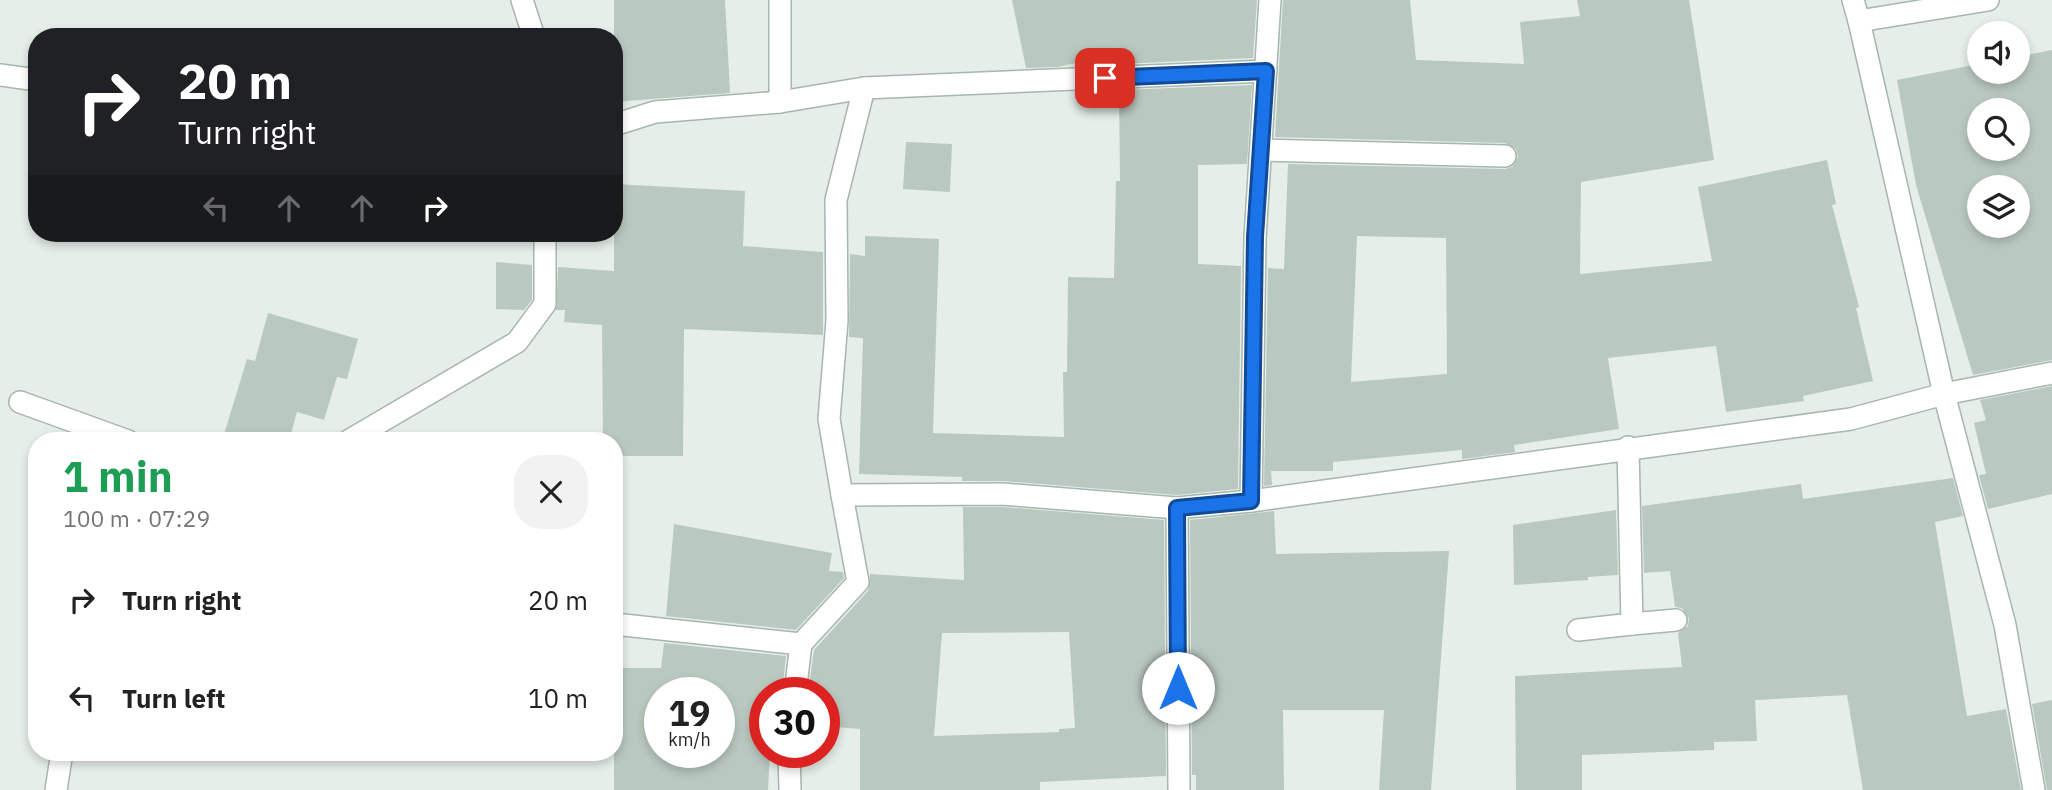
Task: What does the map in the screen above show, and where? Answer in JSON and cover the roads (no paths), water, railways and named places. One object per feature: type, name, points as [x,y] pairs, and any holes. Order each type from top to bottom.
[{"type":"street","points":[[522,0],[531,28]]},
{"type":"street","points":[[780,0],[780,102]]},
{"type":"street","points":[[1251,501],[1255,237],[1270,0]]},
{"type":"street","points":[[1988,0],[1856,10],[1944,394],[2006,625],[2034,790]]},
{"type":"street","points":[[623,122],[655,113],[780,102],[864,88],[1266,71]]},
{"type":"street","points":[[0,75],[28,79]]},
{"type":"street","points":[[797,677],[801,644],[858,582],[829,419],[837,321],[836,200],[864,88]]},
{"type":"street","points":[[1261,150],[1505,156]]},
{"type":"street","points":[[363,432],[517,342],[545,304],[545,242]]},
{"type":"street","points":[[842,495],[1002,494],[1177,508],[1251,501],[1628,447],[1851,419],[1944,394],[2052,373]]},
{"type":"street","points":[[20,402],[103,432]]},
{"type":"street","points":[[1628,447],[1632,624]]},
{"type":"street","points":[[1177,508],[1179,790]]},
{"type":"street","points":[[1578,630],[1676,620]]},
{"type":"street","points":[[623,625],[801,644]]},
{"type":"street","points":[[56,790],[61,761]]},
{"type":"street","points":[[789,768],[790,790]]}]
